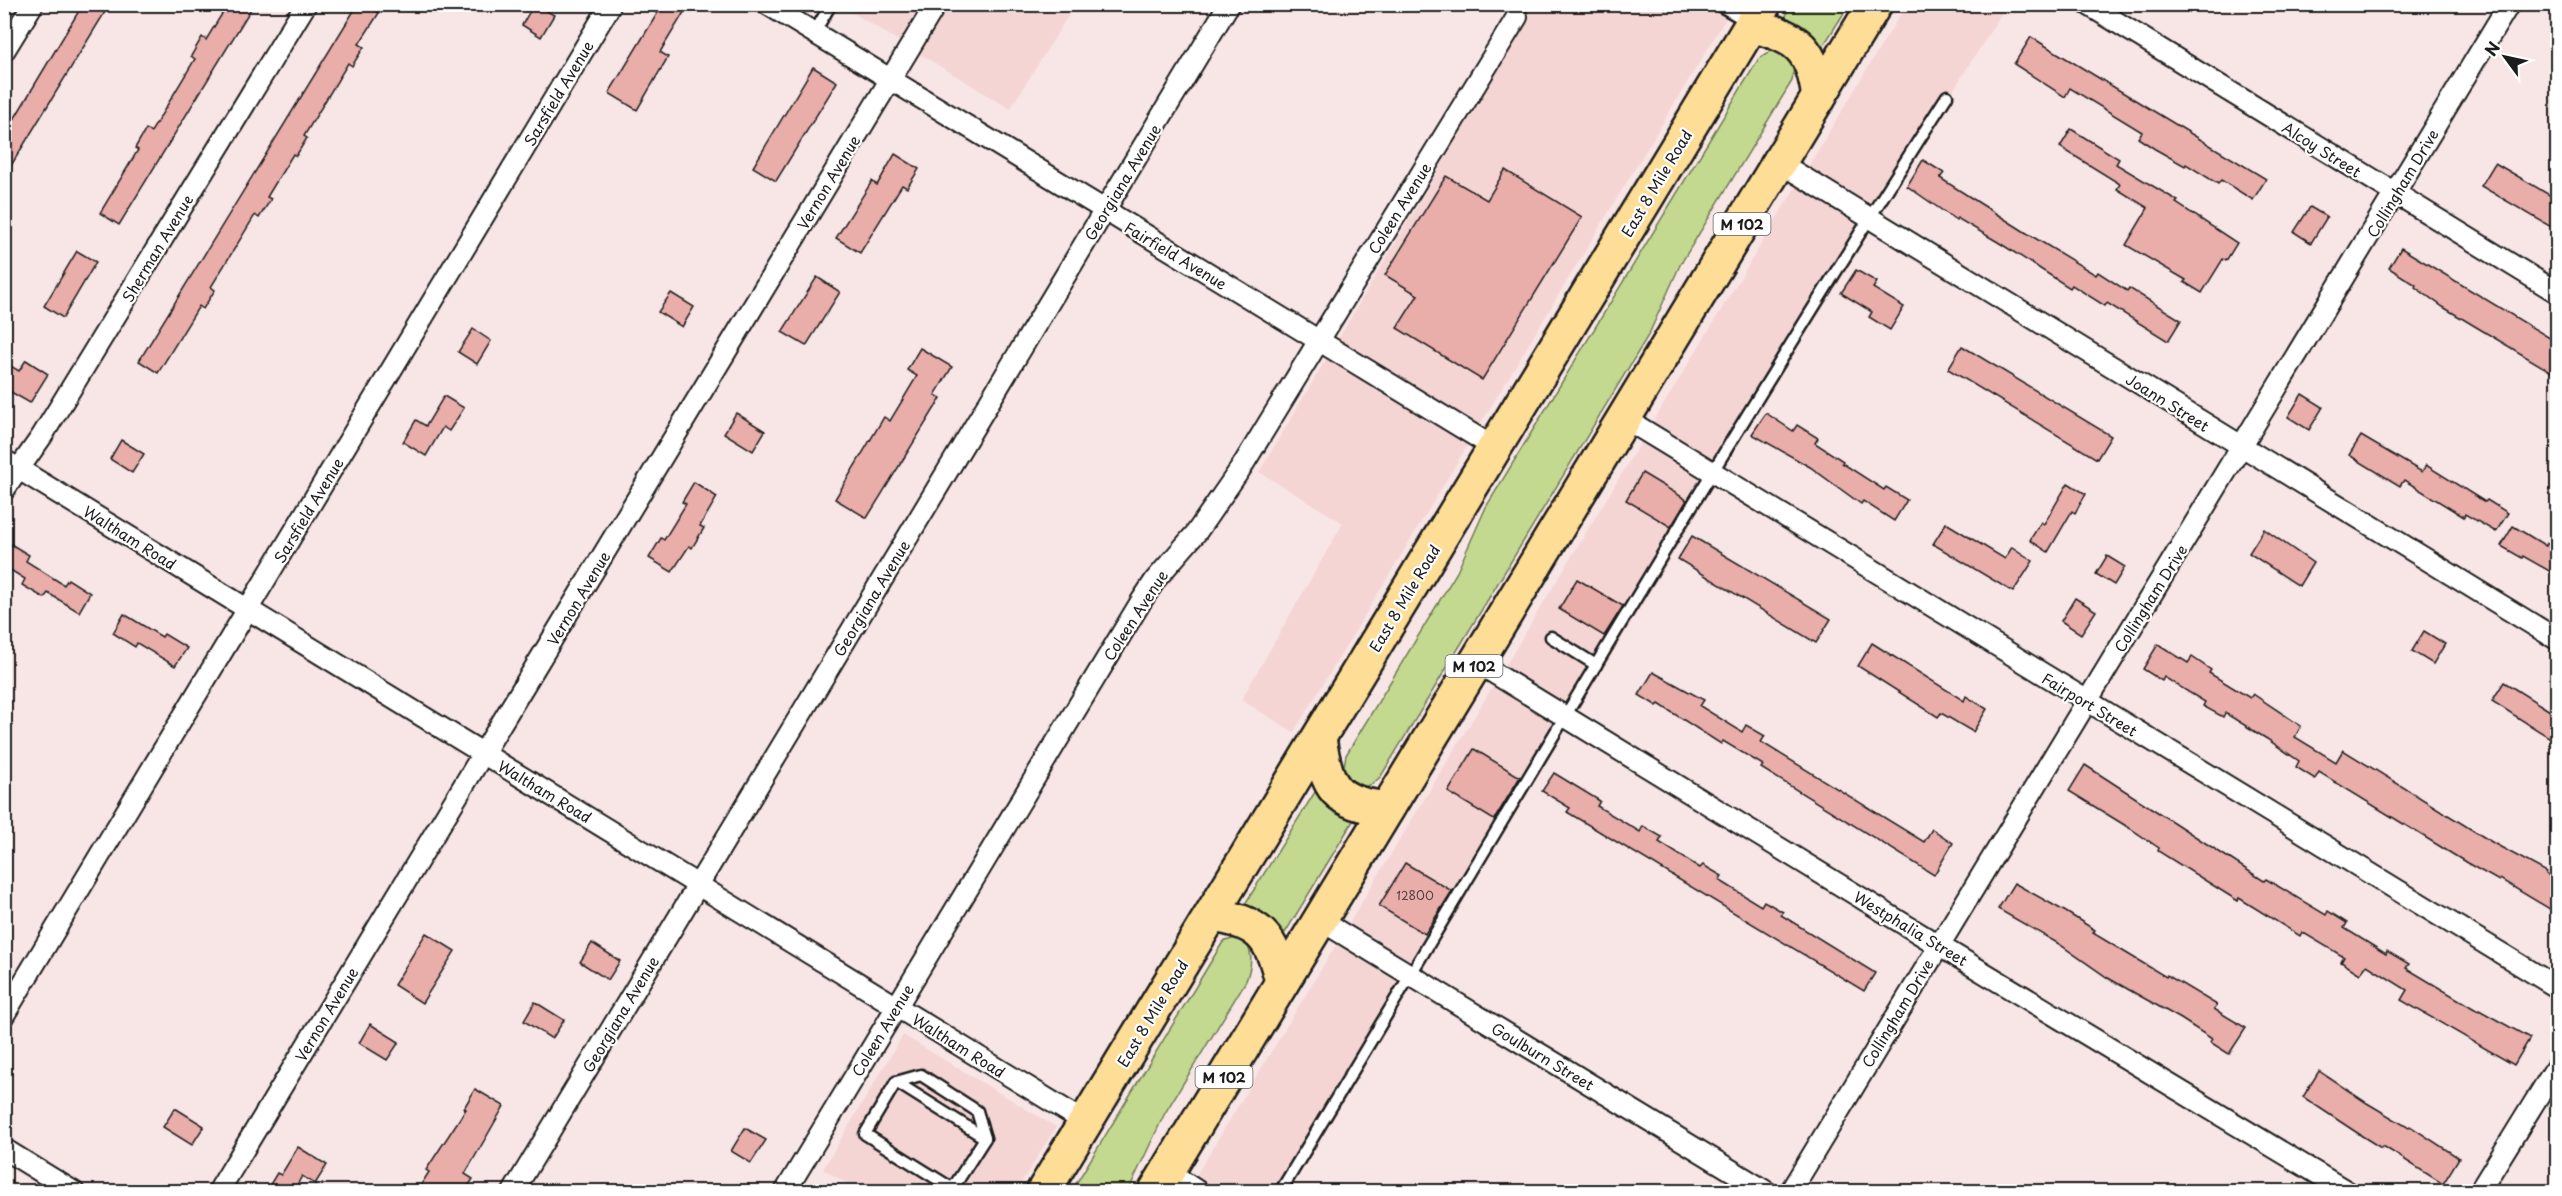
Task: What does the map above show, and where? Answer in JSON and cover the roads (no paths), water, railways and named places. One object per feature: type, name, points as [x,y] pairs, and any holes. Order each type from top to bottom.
[{"type":"highway","name":"M 102","points":[[1161,1181],[1875,4]]},
{"type":"highway","points":[[1758,15],[1802,49],[1813,67],[1819,98]]},
{"type":"highway","name":"East 8 Mile Road","points":[[1043,1191],[1758,15]]},
{"type":"highway","points":[[1319,739],[1325,771],[1337,792],[1358,803],[1388,809]]},
{"type":"highway","points":[[1212,915],[1242,921],[1263,934],[1276,957],[1282,982]]},
{"type":"street","points":[[4,51],[33,4]]},
{"type":"street","name":"Sherman Avenue","points":[[4,490],[12,465],[306,4]]},
{"type":"street","name":"Sarsfield Avenue","points":[[4,1015],[611,4]]},
{"type":"street","name":"Fairfield Avenue","points":[[767,4],[1104,212],[1495,448]]},
{"type":"street","name":"Vernon Avenue","points":[[218,1191],[936,4]]},
{"type":"street","name":"Georgiana Avenue","points":[[513,1191],[1229,4]]},
{"type":"street","name":"Alcoy Street","points":[[2087,4],[2558,293]]},
{"type":"street","name":"Collingham Drive","points":[[1791,1191],[2509,4]]},
{"type":"street","name":"Coleen Avenue","points":[[785,1191],[1142,600],[1156,579],[1196,533],[1229,485],[1517,17]]},
{"type":"street","name":"Joann Street","points":[[1780,163],[2558,640]]},
{"type":"street","name":"Fairport Street","points":[[1624,418],[2558,988]]},
{"type":"street","name":"Waltham Road","points":[[12,465],[1085,1122]]},
{"type":"street","name":"Westphalia Street","points":[[1476,662],[1938,945],[2348,1191]]},
{"type":"street","name":"Goulburn Street","points":[[1320,920],[1767,1191]]},
{"type":"street","points":[[2479,1191],[2558,1064]]},
{"type":"street","points":[[4,1149],[74,1191]]},
{"type":"street","points":[[1161,1181],[1199,1191]]},
{"type":"lane","points":[[813,33],[831,4]]},
{"type":"lane","points":[[1717,4],[1758,15]]},
{"type":"lane","points":[[1280,1191],[1596,665],[1869,218],[1947,96]]},
{"type":"lane","points":[[1551,637],[1596,665]]},
{"type":"lane","points":[[921,1076],[977,1111],[985,1138],[956,1190],[865,1134],[896,1082],[921,1076]]},
{"type":"lane","points":[[896,1082],[985,1138]]}]
